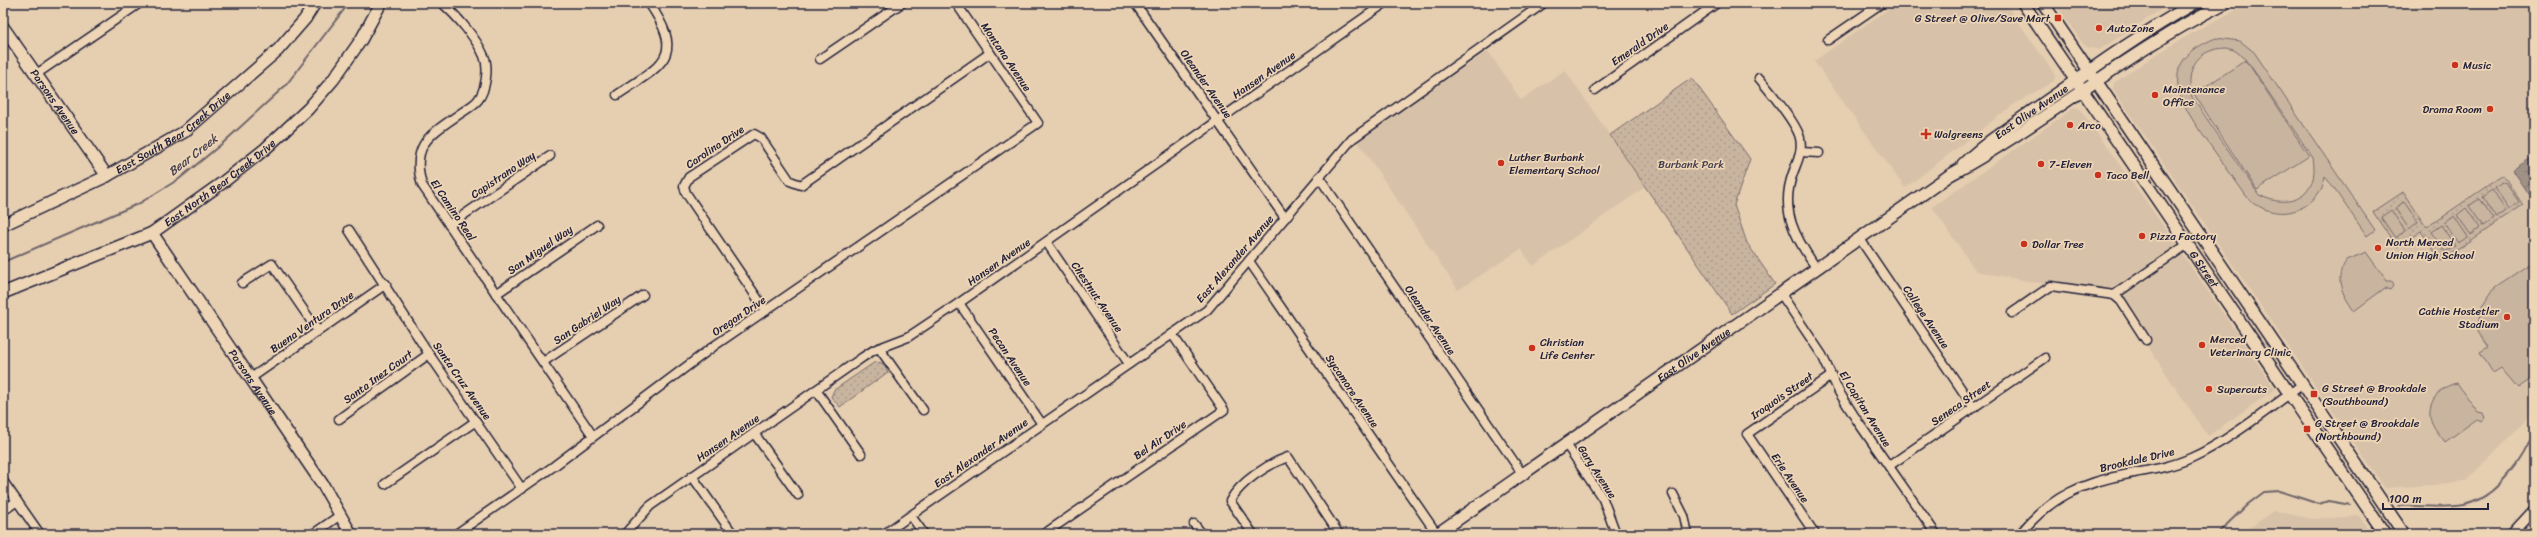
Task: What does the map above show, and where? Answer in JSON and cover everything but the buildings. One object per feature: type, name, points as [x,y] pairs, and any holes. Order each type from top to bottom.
[{"type":"street","points":[[35,75],[140,3]]},
{"type":"street","name":"East South Bear Creek Drive","points":[[3,224],[107,176],[184,132],[278,50],[315,3]]},
{"type":"street","name":"East North Bear Creek Drive","points":[[3,293],[152,233],[229,178],[265,149],[308,109],[333,80],[361,40],[380,3]]},
{"type":"street","name":"El Camino Real","points":[[442,3],[462,24],[484,56],[486,70],[479,100],[430,136],[422,146],[418,157],[417,168],[422,185],[594,436]]},
{"type":"street","points":[[617,94],[654,70],[666,56],[668,37],[663,23],[649,3]]},
{"type":"street","points":[[820,59],[902,3]]},
{"type":"street","name":"Montana Avenue","points":[[956,3],[1038,123]]},
{"type":"street","name":"Oleander Avenue","points":[[1135,3],[1285,218]]},
{"type":"street","name":"Hansen Avenue","points":[[625,534],[650,506],[692,476],[879,348],[908,337],[1047,243],[1385,3]]},
{"type":"street","name":"East Alexander Avenue","points":[[884,534],[1207,310],[1352,139],[1544,3]]},
{"type":"street","name":"Emerald Drive","points":[[1594,90],[1717,3]]},
{"type":"street","points":[[1828,40],[1882,3]]},
{"type":"street","name":"G Street","points":[[2023,3],[2385,534]]},
{"type":"street","name":"G Street","points":[[2043,3],[2404,534]]},
{"type":"street","name":"East Olive Avenue","points":[[1950,176],[1984,145],[2076,80],[2166,19],[2195,3]]},
{"type":"street","points":[[2198,16],[2203,8],[2212,3]]},
{"type":"street","points":[[2198,16],[2225,3]]},
{"type":"street","name":"East Olive Avenue","points":[[1437,534],[1950,176],[1990,154],[2198,16]]},
{"type":"street","name":"Parsons Avenue","points":[[3,27],[35,75],[107,176]]},
{"type":"street","name":"Carolina Drive","points":[[766,311],[686,193],[684,186],[689,177],[754,134],[761,138],[790,181],[801,185],[990,53]]},
{"type":"street","points":[[1759,78],[1798,132],[1801,152],[1788,187],[1789,219],[1799,243],[1817,269]]},
{"type":"street","name":"Oregon Drive","points":[[456,534],[522,489],[643,401],[693,361],[1038,123]]},
{"type":"street","points":[[1801,152],[1819,153]]},
{"type":"street","name":"Capistrano Way","points":[[449,225],[550,156]]},
{"type":"street","name":"Oleander Avenue","points":[[1320,177],[1523,475]]},
{"type":"street","name":"San Miguel Way","points":[[496,294],[596,225]]},
{"type":"street","name":"Santa Cruz Avenue","points":[[349,230],[386,284],[429,354],[522,489]]},
{"type":"street","name":"Parsons Avenue","points":[[152,233],[323,485],[352,534]]},
{"type":"street","points":[[2114,295],[2201,235]]},
{"type":"street","name":"College Avenue","points":[[1860,239],[1974,408]]},
{"type":"street","name":"Chestnut Avenue","points":[[1047,243],[1129,364]]},
{"type":"street","name":"Sycamore Avenue","points":[[1249,261],[1437,534]]},
{"type":"street","points":[[242,283],[272,264],[318,331]]},
{"type":"street","name":"Buena Ventura Drive","points":[[251,378],[386,284]]},
{"type":"street","points":[[2012,313],[2051,286],[2114,295],[2121,301],[2146,340]]},
{"type":"street","name":"El Capitan Avenue","points":[[1781,294],[1822,355],[1839,392],[1936,534]]},
{"type":"street","name":"San Gabriel Way","points":[[543,362],[643,295]]},
{"type":"street","name":"Pecan Avenue","points":[[959,303],[1042,424]]},
{"type":"street","name":"Bel Air Drive","points":[[1044,534],[1224,410],[1172,334]]},
{"type":"street","points":[[879,348],[923,410]]},
{"type":"street","name":"Santa Inez Court","points":[[339,419],[429,354]]},
{"type":"street","name":"Seneca Street","points":[[1889,466],[2045,358]]},
{"type":"street","name":"Iroquois Street","points":[[1746,434],[1831,376]]},
{"type":"street","name":"Brookdale Drive","points":[[2020,534],[2048,506],[2082,485],[2166,467],[2190,458],[2219,442],[2303,384]]},
{"type":"street","points":[[816,390],[861,454]]},
{"type":"street","points":[[385,484],[476,421]]},
{"type":"street","points":[[754,433],[798,495]]},
{"type":"street","name":"Erie Avenue","points":[[1746,434],[1811,533]]},
{"type":"street","name":"Gary Avenue","points":[[1566,444],[1603,499],[1616,534]]},
{"type":"street","points":[[1253,534],[1230,501],[1236,490],[1279,460],[1288,457],[1339,534]]},
{"type":"street","points":[[692,476],[733,534]]},
{"type":"street","points":[[3,481],[40,534]]},
{"type":"street","points":[[1673,494],[1684,516],[1688,534]]},
{"type":"street","points":[[3,511],[17,501]]},
{"type":"street","points":[[2511,534],[2534,509]]},
{"type":"street","points":[[313,534],[340,516]]},
{"type":"street","points":[[911,516],[924,534]]},
{"type":"street","points":[[1194,524],[1202,534]]},
{"type":"shaded area","points":[[1897,3],[2005,3],[2056,76],[2054,81],[2013,105],[1905,188],[1814,61]]},
{"type":"shaded area","points":[[2055,3],[2171,3],[2099,50],[2087,47],[2081,41]]},
{"type":"shaded area","name":"North Merced Union High School","points":[[2250,3],[2534,3],[2534,406],[2525,421],[2467,480],[2450,484],[2385,488],[2113,89],[2114,83],[2152,57],[2199,29]]},
{"type":"shaded area","name":"Luther Burbank Elementary School","points":[[1488,51],[1521,100],[1565,70],[1645,187],[1533,266],[1521,249],[1458,290],[1357,140]]},
{"type":"shaded area","points":[[2074,108],[2079,108],[2177,245],[2108,291],[2032,282],[1976,271],[1932,207]]},
{"type":"shaded area","points":[[2183,255],[2275,389],[2208,436],[2116,299]]},
{"type":"shaded area","points":[[2274,511],[2313,519],[2359,516],[2372,534],[2241,534]]},
{"type":"shaded area","points":[[2534,514],[2534,534],[2514,534],[2523,528]]},
{"type":"green space","points":[[2216,38],[2240,41],[2254,52],[2375,230],[2367,236],[2325,176],[2321,189],[2313,200],[2295,211],[2275,212],[2255,204],[2247,197],[2199,130],[2182,100],[2178,86],[2178,72],[2184,60],[2196,48]],"holes":[[[2226,48],[2234,50],[2246,59],[2313,158],[2314,171],[2312,182],[2307,191],[2301,197],[2282,201],[2271,200],[2259,195],[2192,97],[2190,78],[2195,63],[2200,57],[2207,52],[2216,49]]]},
{"type":"green space","points":[[2246,60],[2309,156],[2257,190],[2194,94]]},
{"type":"green space","name":"Burbank Park","points":[[1692,78],[1750,159],[1734,205],[1747,243],[1775,284],[1732,314],[1610,135]]},
{"type":"green space","points":[[2503,175],[2523,205],[2441,261],[2421,231],[2397,247],[2373,212],[2403,192],[2427,227]]},
{"type":"green space","points":[[2505,182],[2519,202],[2509,209],[2495,188]]},
{"type":"green space","points":[[2492,190],[2506,211],[2496,218],[2482,197]]},
{"type":"green space","points":[[2479,199],[2493,219],[2483,226],[2469,206]]},
{"type":"green space","points":[[2404,202],[2418,222],[2409,229],[2395,208]]},
{"type":"green space","points":[[2466,208],[2480,228],[2471,235],[2457,215]]},
{"type":"green space","points":[[2391,210],[2405,231],[2395,238],[2381,217]]},
{"type":"green space","points":[[2454,216],[2468,237],[2458,243],[2444,223]]},
{"type":"green space","points":[[2441,225],[2455,246],[2445,252],[2431,232]]},
{"type":"green space","points":[[2366,252],[2387,281],[2392,281],[2394,286],[2391,290],[2385,288],[2354,311],[2343,292],[2340,273],[2347,260]]},
{"type":"green space","name":"Cathie Hostetler Stadium","points":[[2534,261],[2534,377],[2518,388],[2501,368],[2493,373],[2480,352],[2488,347],[2477,332],[2481,308],[2495,287]]},
{"type":"green space","points":[[875,362],[882,363],[888,372],[840,407],[831,397],[834,390]]},
{"type":"green space","points":[[2457,383],[2478,412],[2483,413],[2485,418],[2482,421],[2477,419],[2445,442],[2436,431],[2432,423],[2430,409],[2435,397],[2440,392]]},
{"type":"water","points":[[2533,157],[2534,175],[2530,178],[2534,184],[2534,194],[2530,197],[2512,170]]},
{"type":"waterway","name":"Bear Creek","points":[[3,262],[140,203],[179,179],[224,142],[286,85],[349,3]]},
{"type":"waterway","points":[[2398,506],[2455,506],[2475,501],[2486,495],[2507,476],[2523,453],[2534,429]]},
{"type":"waterway","points":[[2217,534],[2248,504],[2264,492],[2279,491],[2319,504],[2328,501],[2351,505]]},
{"type":"place","name":"G Street @ Olive/Save Mart","points":[[2058,18]]},
{"type":"place","name":"AutoZone","points":[[2099,28]]},
{"type":"place","name":"Music","points":[[2455,65]]},
{"type":"place","name":"Maintenance Office","points":[[2155,95]]},
{"type":"place","name":"Drama Room","points":[[2490,109]]},
{"type":"place","name":"Arco","points":[[2070,125]]},
{"type":"place","name":"Walgreens","points":[[1926,134]]},
{"type":"place","name":"Luther Burbank Elementary School","points":[[1501,163]]},
{"type":"place","name":"7-Eleven","points":[[2041,164]]},
{"type":"place","name":"Taco Bell","points":[[2098,175]]},
{"type":"place","name":"Pizza Factory","points":[[2142,236]]},
{"type":"place","name":"Dollar Tree","points":[[2024,244]]},
{"type":"place","name":"North Merced Union High School","points":[[2378,248]]},
{"type":"place","name":"Cathie Hostetler Stadium","points":[[2507,317]]},
{"type":"place","name":"Merced Veterinary Clinic","points":[[2202,345]]},
{"type":"place","name":"Christian Life Center","points":[[1532,348]]},
{"type":"place","name":"Supercuts","points":[[2209,389]]},
{"type":"place","name":"G Street @ Brookdale (Southbound)","points":[[2314,394]]},
{"type":"place","name":"G Street @ Brookdale (Northbound)","points":[[2307,429]]}]
